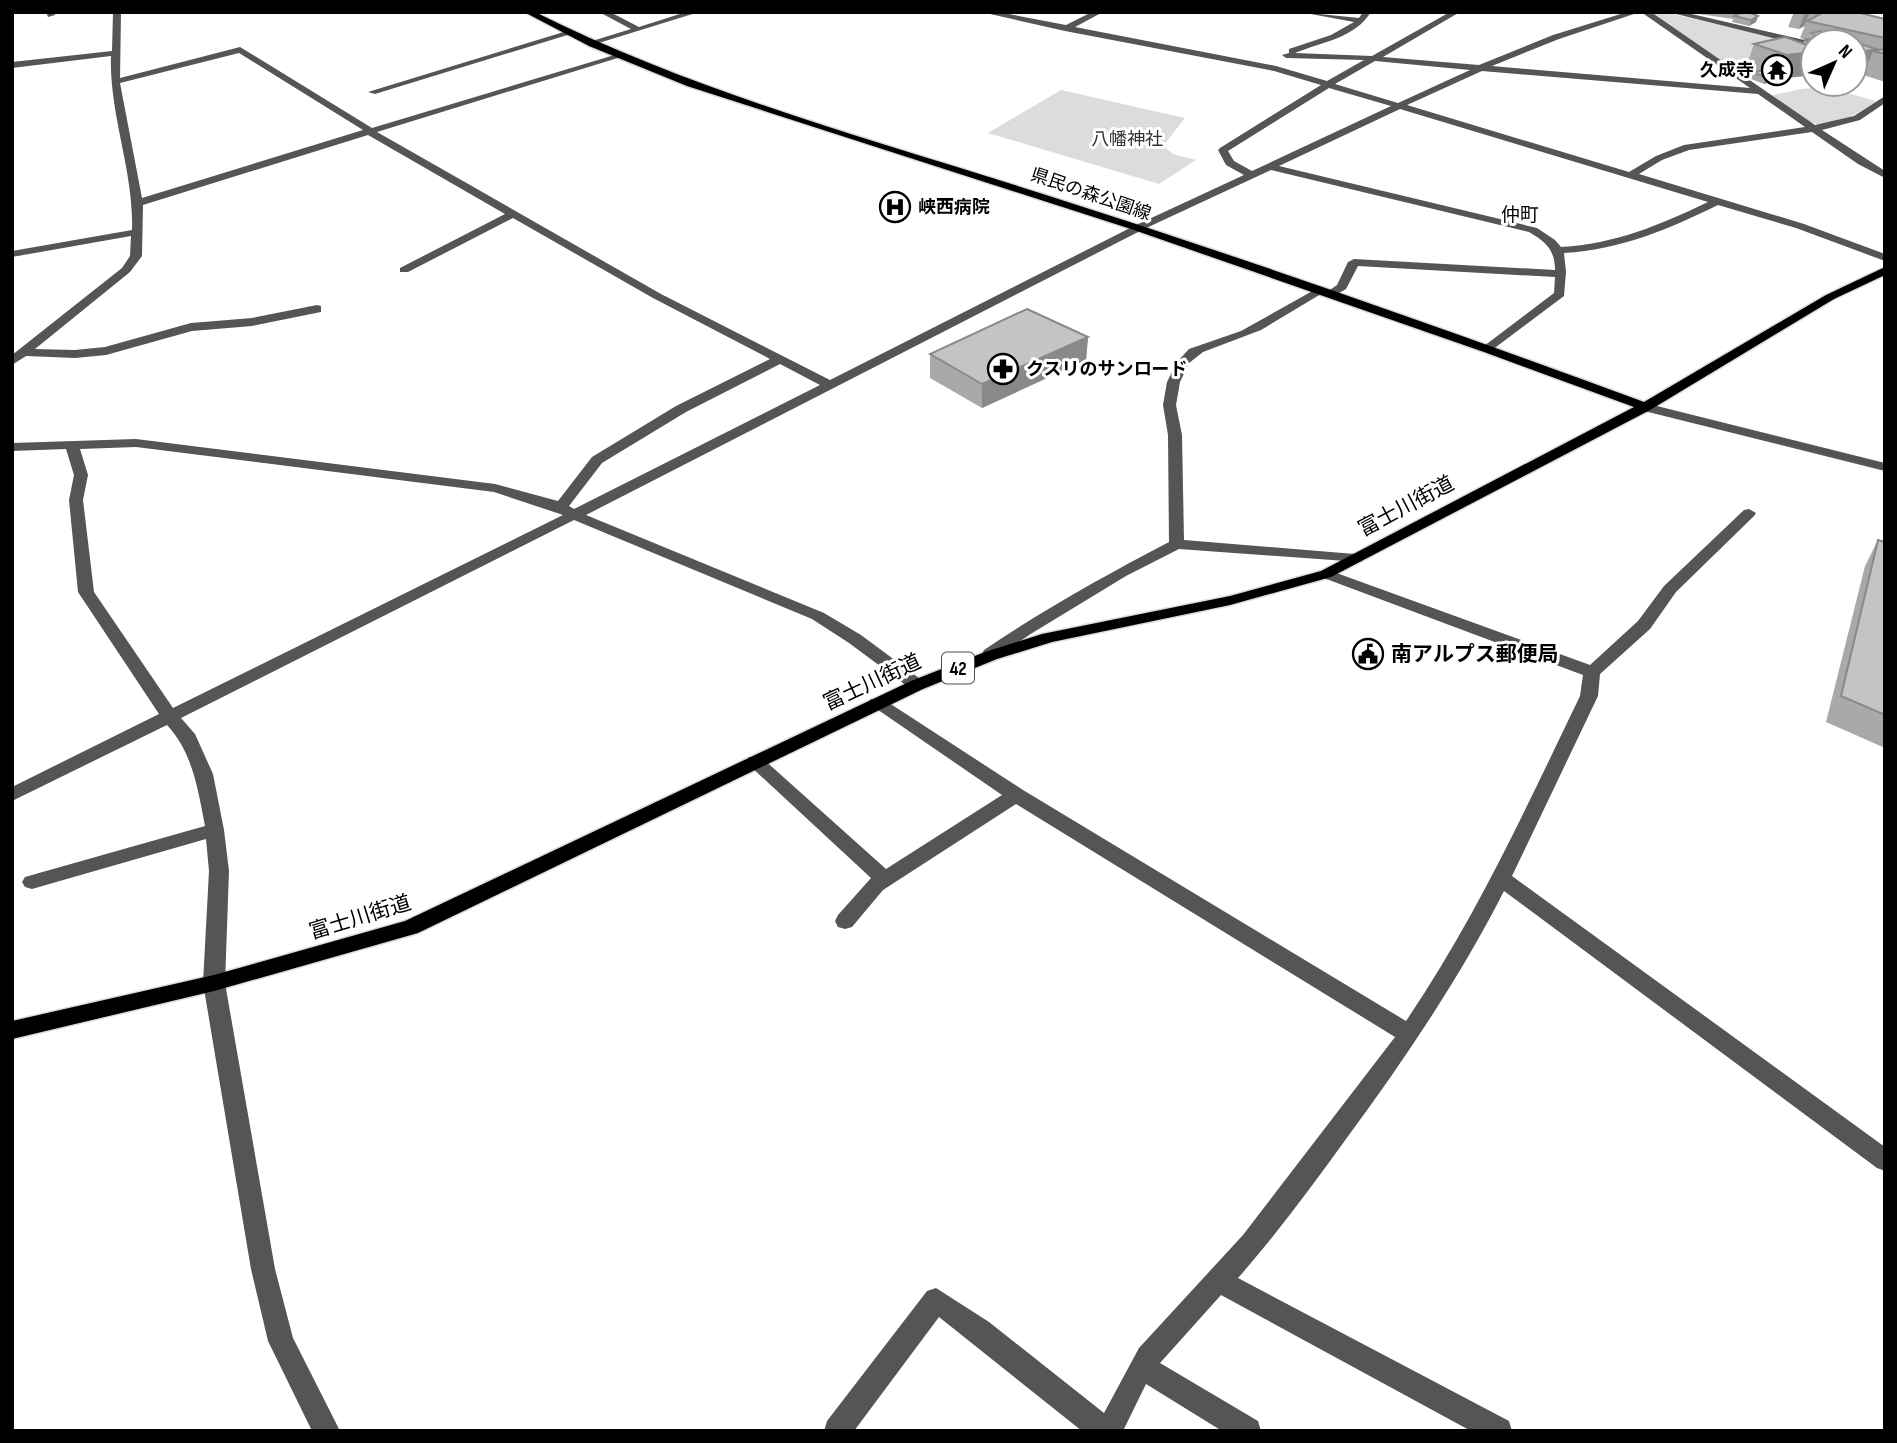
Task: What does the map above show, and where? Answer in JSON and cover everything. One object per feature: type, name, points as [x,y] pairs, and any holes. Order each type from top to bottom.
[{"type":"main road","name":"県民の森公園線","points":[[528,12],[592,44],[690,84],[1138,228],[1488,349],[1645,407]]},
{"type":"main road","name":"富士川街道","points":[[12,1030],[214,983],[411,927],[877,703],[990,654],[1065,634],[1279,590],[1326,574],[1645,407],[1830,298],[1885,270]]},
{"type":"street","points":[[12,361],[126,270],[136,256],[138,203],[115,82],[117,12]]},
{"type":"street","points":[[603,12],[639,30]]},
{"type":"street","points":[[592,44],[695,12]]},
{"type":"street","points":[[985,12],[1276,69],[1800,226],[1885,258]]},
{"type":"street","points":[[1065,29],[1099,12]]},
{"type":"street","points":[[1304,12],[1361,21]]},
{"type":"street","points":[[1276,69],[1286,55],[1332,38],[1361,21],[1367,12]]},
{"type":"street","points":[[1253,176],[1230,163],[1224,157],[1223,150],[1329,84],[1456,12]]},
{"type":"street","points":[[12,795],[170,717],[568,511],[831,385],[1138,228],[1480,68],[1556,37],[1636,12]]},
{"type":"street","points":[[1645,12],[1862,162],[1885,175]]},
{"type":"street","points":[[1672,12],[1799,42]]},
{"type":"street","points":[[372,92],[570,33]]},
{"type":"street","points":[[115,82],[240,50],[370,132],[657,296],[831,385]]},
{"type":"street","points":[[12,65],[116,53]]},
{"type":"street","points":[[138,203],[618,55]]},
{"type":"street","points":[[1286,55],[1480,68],[1761,92]]},
{"type":"street","points":[[1632,174],[1659,158],[1687,147],[1837,125],[1857,118],[1883,102]]},
{"type":"street","points":[[1272,167],[1534,230],[1552,239],[1560,250],[1560,294],[1488,349]]},
{"type":"street","points":[[1560,250],[1610,246],[1654,233],[1718,201]]},
{"type":"street","points":[[404,270],[513,214]]},
{"type":"street","points":[[12,254],[137,232]]},
{"type":"street","points":[[1177,544],[1175,435],[1169,426],[1169,407],[1177,375],[1189,355],[1236,338],[1342,287],[1354,262],[1560,274]]},
{"type":"street","points":[[24,352],[75,354],[106,351],[191,327],[252,322],[317,309]]},
{"type":"street","points":[[568,511],[597,460],[681,409],[780,359]]},
{"type":"street","points":[[1645,407],[1885,467]]},
{"type":"street","points":[[12,447],[136,443],[495,488],[568,511],[818,616],[855,639],[917,685]]},
{"type":"street","points":[[72,446],[81,475],[76,499],[86,592],[170,717],[186,734],[204,774],[215,830],[219,871],[214,983],[266,1281],[281,1341],[327,1431]]},
{"type":"street","points":[[837,1431],[936,1300],[973,1323],[1059,1398],[1107,1431],[1142,1367],[1155,1349],[1252,1242],[1409,1034],[1469,937],[1500,878],[1589,696],[1592,672],[1644,625],[1670,589],[1749,513]]},
{"type":"street","points":[[990,654],[1023,631],[1121,573],[1177,544],[1355,559]]},
{"type":"street","points":[[1326,574],[1592,672]]},
{"type":"street","points":[[877,703],[1016,795],[1409,1034]]},
{"type":"street","points":[[755,761],[885,879]]},
{"type":"street","points":[[845,921],[876,885],[1016,795]]},
{"type":"street","points":[[32,882],[215,830]]},
{"type":"street","points":[[1500,878],[1885,1161]]},
{"type":"street","points":[[1219,1281],[1499,1431]]},
{"type":"street","points":[[1142,1367],[1248,1431]]},
{"type":"green space","points":[[1664,12],[1799,43],[1799,56],[1743,68],[1761,76],[1746,79],[1650,14]]},
{"type":"green space","points":[[1799,89],[1799,98],[1865,98],[1876,101],[1844,119],[1818,124],[1800,117],[1768,96]]},
{"type":"green space","name":"八幡神社","points":[[1061,90],[1185,118],[1163,146],[1173,154],[1196,160],[1159,184],[988,133]]},
{"type":"building","points":[[1742,12],[1758,16],[1751,20],[1734,16]]},
{"type":"building","points":[[1824,12],[1856,12],[1885,19],[1885,38],[1869,35],[1869,28],[1839,28],[1807,21]]},
{"type":"building","points":[[1785,37],[1799,42],[1799,54],[1787,55],[1754,44]]},
{"type":"building","points":[[1763,70],[1777,75],[1767,77],[1753,73]]},
{"type":"building","points":[[1027,309],[1088,337],[982,384],[930,354]]},
{"type":"building","points":[[1878,540],[1885,542],[1885,715],[1841,696]]},
{"type":"place","name":"久成寺","points":[[1777,70]]},
{"type":"place","name":"峡西病院","points":[[895,207]]},
{"type":"place","name":"クスリのサンロード","points":[[1003,369]]},
{"type":"place","name":"南アルプス郵便局","points":[[1368,654]]},
{"type":"district","name":"仲町","points":[[1520,214]]}]
